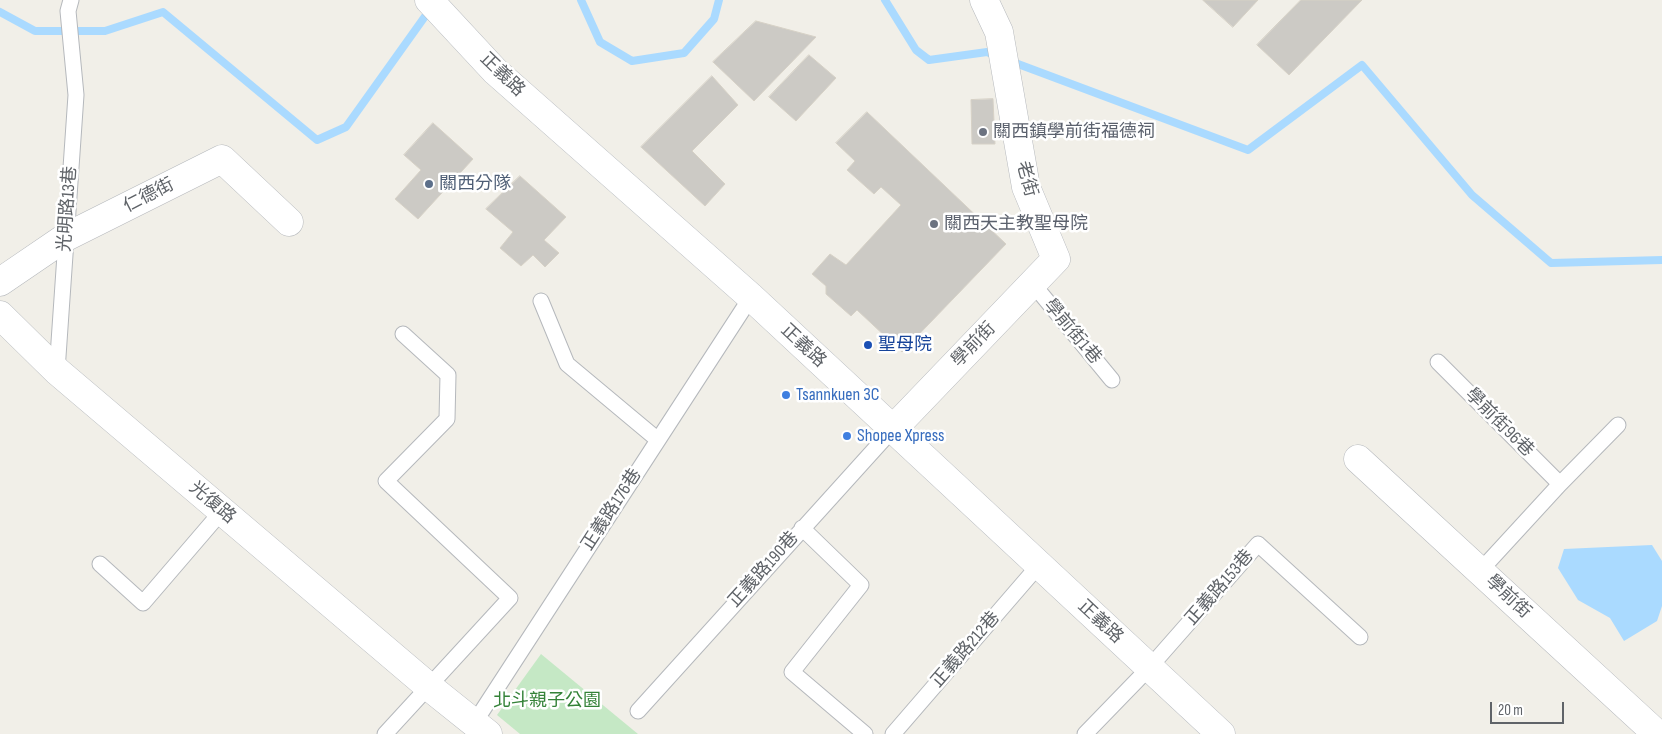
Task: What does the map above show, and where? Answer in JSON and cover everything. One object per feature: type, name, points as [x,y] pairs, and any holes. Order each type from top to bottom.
[{"type":"street","name":"老街","points":[[984,0],[999,32],[1026,187],[1056,259]]},
{"type":"street","name":"正義路","points":[[437,8],[495,71],[751,297],[1221,734]]},
{"type":"street","name":"仁德街","points":[[0,282],[66,237],[222,159],[289,222]]},
{"type":"street","name":"學前街","points":[[892,430],[1056,259]]},
{"type":"street","name":"光復路","points":[[0,315],[57,371],[428,686],[476,731]]},
{"type":"street","name":"學前街","points":[[1358,459],[1657,734]]},
{"type":"lane","name":"光明路13巷","points":[[57,371],[76,95],[71,47],[70,5]]},
{"type":"lane","name":"學前街1巷","points":[[1033,284],[1112,380]]},
{"type":"lane","name":"正義路176巷","points":[[476,731],[658,440],[751,297]]},
{"type":"lane","points":[[541,301],[567,364],[658,440]]},
{"type":"lane","points":[[385,734],[510,598],[386,481],[447,420],[448,375],[402,334]]},
{"type":"lane","name":"學前街96巷","points":[[1438,362],[1560,484]]},
{"type":"lane","points":[[1480,571],[1560,484],[1618,425]]},
{"type":"lane","name":"正義路190巷","points":[[638,711],[892,430]]},
{"type":"lane","points":[[100,564],[143,603],[222,511]]},
{"type":"lane","points":[[802,528],[861,585],[792,672],[865,734]]},
{"type":"lane","name":"正義路153巷","points":[[1149,668],[1258,544],[1360,637]]},
{"type":"lane","name":"正義路212巷","points":[[893,734],[1039,565]]},
{"type":"lane","points":[[1085,734],[1149,668]]},
{"type":"green space","name":"北斗親子公園","points":[[541,654],[638,734],[520,734],[497,715]]},
{"type":"water","points":[[1652,545],[1662,561],[1662,606],[1657,621],[1624,641],[1610,618],[1578,600],[1558,568],[1564,549]]},
{"type":"building","points":[[1203,0],[1258,0],[1233,27]]},
{"type":"building","points":[[1301,0],[1362,0],[1289,75],[1257,45]]},
{"type":"building","points":[[756,21],[816,37],[754,101],[713,62]]},
{"type":"building","points":[[809,55],[836,78],[796,121],[769,97]]},
{"type":"building","points":[[712,76],[738,105],[692,151],[725,184],[705,206],[641,147]]},
{"type":"building","name":"關西鎮學前街福德祠","points":[[993,99],[995,144],[972,144],[971,100]]},
{"type":"building","name":"關西天主教聖母院","points":[[867,112],[1006,244],[902,352],[857,310],[851,316],[826,294],[826,286],[812,274],[830,254],[846,265],[901,205],[881,187],[874,194],[847,170],[855,161],[836,143]]},
{"type":"building","name":"關西分隊","points":[[433,123],[473,159],[418,219],[395,199],[421,170],[404,155]]},
{"type":"building","points":[[520,176],[566,217],[544,240],[559,253],[545,267],[533,255],[521,266],[500,248],[513,232],[486,209]]},
{"type":"waterway","points":[[581,0],[600,42],[632,61],[684,53],[714,19],[719,0]]},
{"type":"waterway","points":[[885,0],[916,50],[929,60],[987,52],[997,56]]},
{"type":"waterway","points":[[0,12],[35,31],[105,31],[163,12],[317,140],[346,127],[431,8]]},
{"type":"waterway","points":[[1010,61],[1248,150],[1362,65],[1472,195],[1551,263],[1662,260]]},
{"type":"place","name":"關西鎮學前街福德祠","points":[[983,132]]},
{"type":"place","name":"關西分隊","points":[[429,184]]},
{"type":"place","name":"關西天主教聖母院","points":[[934,224]]},
{"type":"place","name":"聖母院","points":[[868,345]]},
{"type":"place","name":"Tsannkuen 3C","points":[[786,395]]},
{"type":"place","name":"Shopee Xpress","points":[[847,436]]}]
